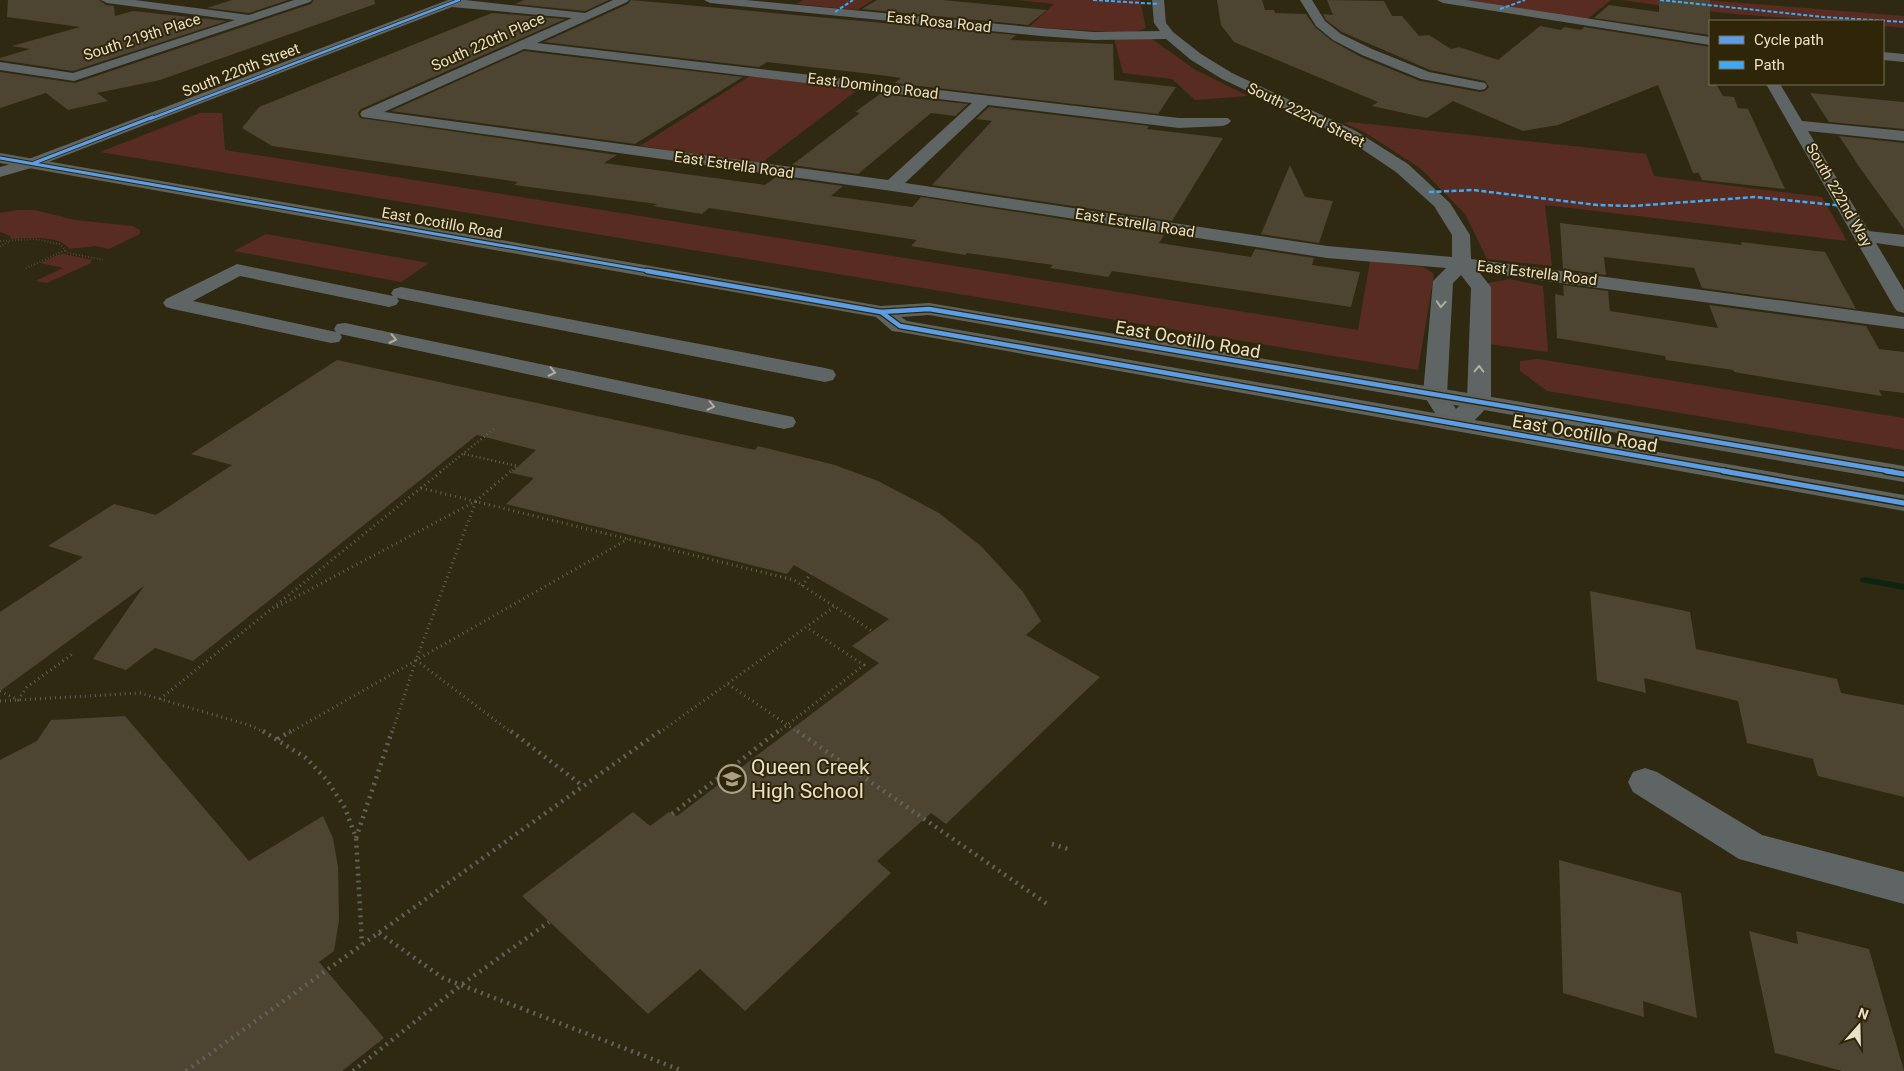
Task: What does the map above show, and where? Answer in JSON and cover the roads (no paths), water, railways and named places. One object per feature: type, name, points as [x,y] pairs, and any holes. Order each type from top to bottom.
[{"type":"main road","name":"East Ocotillo Road","points":[[0,158],[881,312],[929,309],[1904,474]]},
{"type":"main road","name":"East Ocotillo Road","points":[[881,312],[900,326],[1904,503]]},
{"type":"street","points":[[107,0],[251,18]]},
{"type":"street","name":"South 219th Place","points":[[0,66],[74,77],[306,0]]},
{"type":"street","name":"South 220th Place","points":[[367,114],[623,0]]},
{"type":"street","name":"East Rosa Road","points":[[710,0],[1041,32],[1094,36],[1169,35]]},
{"type":"street","name":"South 222nd Street","points":[[1158,0],[1160,23],[1169,35],[1196,57],[1227,76],[1350,134],[1402,168],[1441,203],[1461,235],[1462,264]]},
{"type":"street","points":[[1306,0],[1320,23],[1337,37],[1366,52],[1426,76],[1480,86]]},
{"type":"street","points":[[1443,0],[1709,41]]},
{"type":"street","points":[[455,1],[586,17]]},
{"type":"street","name":"South 220th Street","points":[[0,172],[32,163],[455,1]]},
{"type":"street","name":"East Domingo Road","points":[[522,45],[1179,123],[1223,121]]},
{"type":"street","points":[[1884,56],[1904,58]]},
{"type":"street","name":"South 222nd Way","points":[[1774,85],[1904,307]]},
{"type":"street","points":[[892,186],[984,100]]},
{"type":"street","name":"East Estrella Road","points":[[367,114],[892,186],[1327,252],[1462,264],[1904,323]]},
{"type":"street","points":[[1798,126],[1904,136]]},
{"type":"street","name":"South 220th Street","points":[[0,185],[7,183],[32,163]]},
{"type":"street","points":[[1863,236],[1904,241]]},
{"type":"street","points":[[1462,264],[1481,286],[1479,401],[1454,424],[1435,394],[1443,281],[1462,264]]},
{"type":"street","points":[[784,422],[173,303],[237,270],[825,375]]},
{"type":"street","points":[[1645,782],[1752,848],[1904,888]]},
{"type":"waterway","points":[[1865,580],[1904,587]]},
{"type":"place","name":"Queen Creek High School","points":[[732,779]]}]
